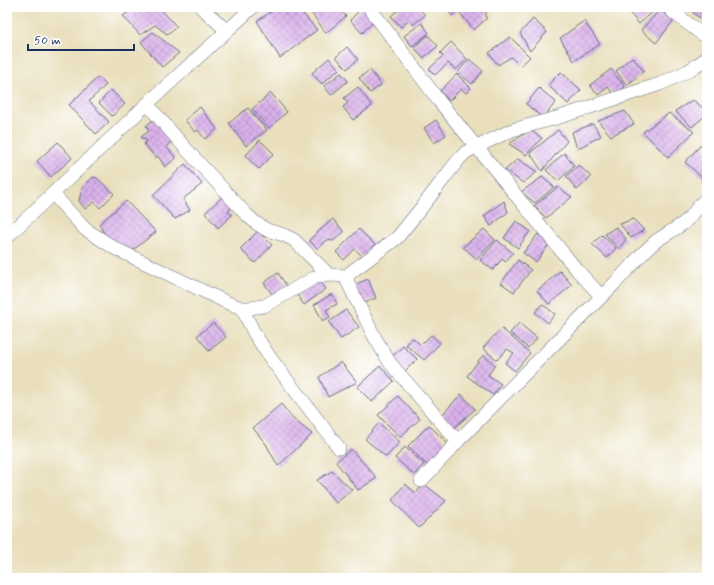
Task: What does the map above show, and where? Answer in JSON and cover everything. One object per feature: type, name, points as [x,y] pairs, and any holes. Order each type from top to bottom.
[{"type":"street","points":[[201,7],[226,31]]},
{"type":"street","points":[[7,237],[147,104],[253,7]]},
{"type":"street","points":[[369,7],[439,102],[577,270],[602,296]]},
{"type":"street","points":[[668,7],[707,38]]},
{"type":"street","points":[[458,440],[390,363],[374,336],[353,294],[347,281],[348,276],[351,272],[397,238],[458,159],[466,152],[512,130],[560,117],[660,84],[688,71],[707,58]]},
{"type":"street","points":[[147,104],[246,214],[267,230],[284,234],[294,240],[329,275]]},
{"type":"street","points":[[53,194],[86,229],[116,249],[228,303],[242,308],[264,306],[316,277],[329,275],[348,276]]},
{"type":"street","points":[[421,481],[451,450],[458,440],[643,253],[656,241],[684,224],[707,197]]},
{"type":"street","points":[[242,308],[254,333],[271,359],[339,448]]},
{"type":"building","points":[[131,7],[159,7],[177,27],[167,34],[155,25],[140,35],[123,16],[133,9]]},
{"type":"building","points":[[278,7],[297,7],[317,30],[280,58],[257,21]]},
{"type":"building","points":[[307,7],[337,7],[346,16],[326,33]]},
{"type":"building","points":[[363,7],[377,18],[362,33],[350,20]]},
{"type":"building","points":[[402,7],[418,7],[425,15],[413,25],[409,20],[401,27],[391,16]]},
{"type":"building","points":[[445,7],[461,7],[452,16]]},
{"type":"building","points":[[466,7],[491,7],[486,12],[486,19],[474,30],[460,13]]},
{"type":"building","points":[[634,7],[654,7],[656,9],[639,24],[628,11]]},
{"type":"building","points":[[698,7],[707,7],[707,23],[693,13]]},
{"type":"building","points":[[660,10],[674,20],[656,43],[641,30]]},
{"type":"building","points":[[533,19],[547,32],[530,51],[520,33]]},
{"type":"building","points":[[584,21],[600,44],[574,61],[560,38]]},
{"type":"building","points":[[422,23],[429,33],[412,46],[404,36]]},
{"type":"building","points":[[153,32],[179,53],[162,67],[141,42]]},
{"type":"building","points":[[428,35],[438,46],[423,58],[414,47]]},
{"type":"building","points":[[510,37],[530,57],[520,66],[511,57],[498,65],[489,53]]},
{"type":"building","points":[[451,42],[467,59],[456,70],[448,63],[435,75],[429,69],[443,56],[440,53]]},
{"type":"building","points":[[347,47],[358,59],[347,69],[336,57]]},
{"type":"building","points":[[632,57],[644,71],[627,85],[616,71]]},
{"type":"building","points":[[329,58],[339,69],[322,84],[312,73]]},
{"type":"building","points":[[469,59],[483,71],[472,84],[458,72]]},
{"type":"building","points":[[611,69],[625,87],[614,95],[608,87],[598,95],[590,85]]},
{"type":"building","points":[[370,70],[381,85],[370,93],[359,78]]},
{"type":"building","points":[[561,72],[581,90],[568,104],[548,85]]},
{"type":"building","points":[[341,73],[348,81],[331,95],[324,86]]},
{"type":"building","points":[[457,74],[471,88],[466,93],[461,89],[449,101],[440,91]]},
{"type":"building","points":[[98,77],[106,85],[89,101],[109,122],[96,134],[69,105]]},
{"type":"building","points":[[358,87],[372,106],[353,120],[343,107],[348,103],[344,98]]},
{"type":"building","points":[[539,88],[556,102],[543,118],[526,104]]},
{"type":"building","points":[[111,90],[125,104],[112,116],[99,103]]},
{"type":"building","points":[[271,93],[287,112],[269,128],[252,109]]},
{"type":"building","points":[[693,100],[707,111],[707,114],[692,127],[675,111]]},
{"type":"building","points":[[200,107],[217,129],[205,139],[198,130],[195,132],[185,120]]},
{"type":"building","points":[[248,108],[267,130],[246,146],[229,123]]},
{"type":"building","points":[[625,111],[634,124],[611,136],[598,121]]},
{"type":"building","points":[[669,113],[694,132],[668,157],[643,132]]},
{"type":"building","points":[[154,119],[173,139],[166,147],[176,158],[165,167],[158,156],[156,158],[144,144],[147,141],[141,137],[149,131],[146,126]]},
{"type":"building","points":[[436,120],[446,135],[434,143],[424,128]]},
{"type":"building","points":[[593,124],[601,136],[577,149],[572,132]]},
{"type":"building","points":[[530,130],[542,138],[526,155],[509,144]]},
{"type":"building","points":[[558,130],[567,141],[542,171],[530,153]]},
{"type":"building","points":[[260,140],[274,154],[259,169],[245,156]]},
{"type":"building","points":[[58,142],[72,158],[51,177],[37,161]]},
{"type":"building","points":[[701,145],[707,152],[706,181],[685,162]]},
{"type":"building","points":[[564,153],[574,166],[558,181],[546,170]]},
{"type":"building","points":[[518,159],[537,172],[523,183],[505,170]]},
{"type":"building","points":[[185,164],[202,184],[183,199],[190,210],[175,219],[153,195]]},
{"type":"building","points":[[579,165],[591,177],[577,190],[566,176]]},
{"type":"building","points":[[93,177],[97,178],[114,194],[100,208],[94,202],[85,209],[79,201],[82,188]]},
{"type":"building","points":[[542,177],[554,187],[535,203],[521,192]]},
{"type":"building","points":[[558,187],[572,197],[546,218],[534,206]]},
{"type":"building","points":[[223,196],[233,205],[228,212],[232,215],[218,228],[205,213]]},
{"type":"building","points":[[126,201],[156,232],[129,253],[109,242],[99,224]]},
{"type":"building","points":[[504,201],[508,212],[491,226],[484,216]]},
{"type":"building","points":[[333,219],[344,232],[333,241],[327,240],[318,249],[309,240]]},
{"type":"building","points":[[633,219],[644,230],[631,238],[620,224]]},
{"type":"building","points":[[516,221],[530,231],[518,248],[504,238]]},
{"type":"building","points":[[616,227],[626,239],[619,249],[605,234]]},
{"type":"building","points":[[359,229],[375,245],[363,257],[355,249],[344,260],[336,252]]},
{"type":"building","points":[[484,229],[495,240],[477,259],[463,247]]},
{"type":"building","points":[[258,231],[272,245],[255,263],[240,249]]},
{"type":"building","points":[[538,234],[550,243],[536,262],[523,253]]},
{"type":"building","points":[[602,235],[616,248],[607,258],[592,244]]},
{"type":"building","points":[[497,240],[513,253],[505,262],[502,259],[493,270],[480,260]]},
{"type":"building","points":[[518,260],[531,270],[514,292],[501,283]]},
{"type":"building","points":[[560,271],[572,285],[549,304],[537,291]]},
{"type":"building","points":[[278,273],[288,288],[275,298],[264,283]]},
{"type":"building","points":[[318,278],[326,289],[304,305],[296,293]]},
{"type":"building","points":[[368,279],[376,298],[362,304],[354,285]]},
{"type":"building","points":[[332,294],[337,304],[326,310],[330,317],[323,321],[314,305]]},
{"type":"building","points":[[542,304],[555,314],[548,323],[535,312]]},
{"type":"building","points":[[346,310],[359,327],[341,339],[329,322]]},
{"type":"building","points":[[213,323],[226,337],[209,351],[197,336]]},
{"type":"building","points":[[519,323],[537,338],[528,348],[510,333]]},
{"type":"building","points":[[501,328],[530,353],[515,371],[505,363],[514,353],[507,349],[497,360],[483,348]]},
{"type":"building","points":[[431,335],[440,343],[424,360],[406,345],[413,338],[421,345]]},
{"type":"building","points":[[403,346],[417,359],[404,372],[390,359]]},
{"type":"building","points":[[483,355],[495,365],[488,375],[501,384],[493,395],[467,376]]},
{"type":"building","points":[[341,362],[357,382],[328,397],[319,377]]},
{"type":"building","points":[[380,366],[394,381],[372,402],[357,387]]},
{"type":"building","points":[[461,394],[475,409],[454,428],[443,414]]},
{"type":"building","points":[[398,396],[420,419],[400,437],[378,415]]},
{"type":"building","points":[[281,404],[293,419],[312,434],[278,466],[266,444],[253,428]]},
{"type":"building","points":[[379,423],[400,442],[386,457],[365,439]]},
{"type":"building","points":[[429,425],[449,445],[428,466],[408,446]]},
{"type":"building","points":[[405,447],[424,464],[414,475],[395,458]]},
{"type":"building","points":[[351,449],[377,478],[358,490],[336,462]]},
{"type":"building","points":[[332,471],[352,490],[336,503],[317,480]]},
{"type":"building","points":[[405,484],[416,493],[424,484],[446,501],[419,528],[392,500]]}]
